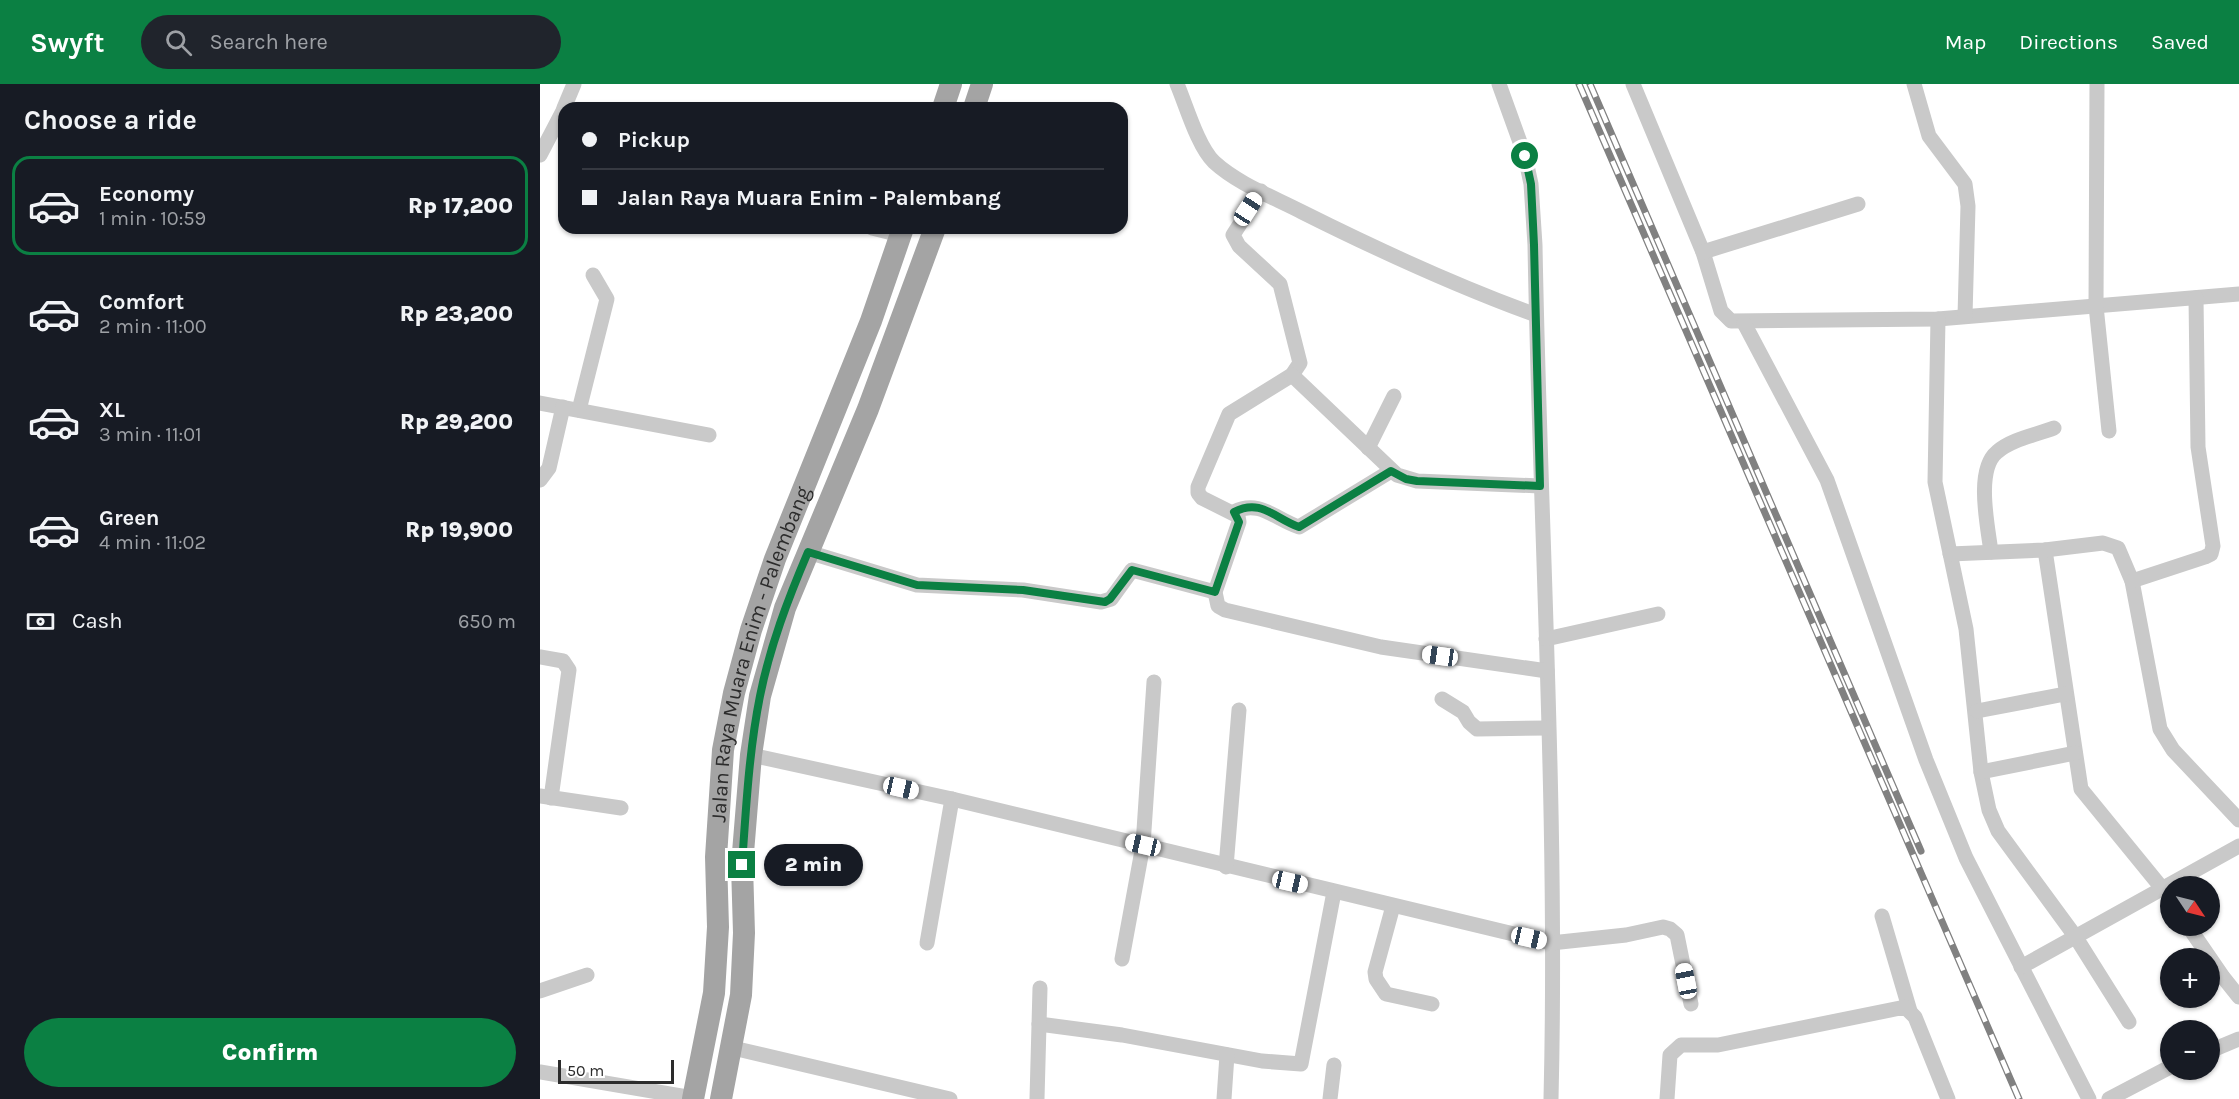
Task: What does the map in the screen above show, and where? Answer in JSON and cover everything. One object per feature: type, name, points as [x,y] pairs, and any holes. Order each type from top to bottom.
[{"type":"main road","points":[[945,102],[951,84]]},
{"type":"main road","points":[[976,102],[982,84]]},
{"type":"main road","name":"Jalan Raya Muara Enim - Palembang","points":[[693,1099],[714,993],[718,927],[716,856],[723,750],[734,693],[750,630],[775,559],[872,321],[900,234]]},
{"type":"main road","name":"Jalan Raya Muara Enim - Palembang","points":[[721,1099],[733,1047],[741,995],[744,933],[742,865],[751,755],[760,696],[774,641],[893,344],[933,234]]},
{"type":"street","points":[[566,102],[574,84]]},
{"type":"street","points":[[1177,84],[1208,155],[1215,163],[1261,191],[1472,292],[1536,315]]},
{"type":"street","points":[[1498,84],[1525,156],[1531,184],[1547,671],[1551,1099]]},
{"type":"street","points":[[1633,84],[1703,252],[1721,311],[1727,319],[1744,323],[1938,319],[2239,294]]},
{"type":"street","points":[[1914,84],[1929,136],[1965,184],[1968,206],[1965,316]]},
{"type":"street","points":[[2097,84],[2096,306],[2109,431]]},
{"type":"street","points":[[540,156],[558,120]]},
{"type":"street","points":[[1261,191],[1233,235],[1239,246],[1274,277],[1283,292],[1300,363],[1292,375],[1236,408],[1224,421],[1198,487],[1198,493],[1202,498],[1234,512],[1239,522],[1215,592],[1218,606],[1225,610],[1370,645],[1547,671]]},
{"type":"street","points":[[1703,252],[1858,204]]},
{"type":"street","points":[[579,410],[606,299],[593,275]]},
{"type":"street","points":[[2132,581],[2205,558],[2211,554],[2213,546],[2198,447],[2196,298]]},
{"type":"street","points":[[1938,319],[1935,482],[1966,629],[1977,711],[1981,772],[1989,810],[1998,831],[2075,936],[2129,1022]]},
{"type":"street","points":[[1744,323],[1827,480],[1926,760],[1966,858],[2090,1099]]},
{"type":"street","points":[[1292,375],[1391,471],[1406,479],[1540,486]]},
{"type":"street","points":[[1368,448],[1394,396]]},
{"type":"street","points":[[540,403],[709,435]]},
{"type":"street","points":[[540,480],[549,468],[563,408]]},
{"type":"street","points":[[1991,552],[1984,498],[1986,472],[1991,458],[2008,444],[2054,428]]},
{"type":"street","points":[[1234,512],[1244,506],[1258,506],[1299,527],[1391,471]]},
{"type":"street","points":[[1950,554],[2111,545],[2118,548],[2132,581],[2160,729],[2173,750],[2239,820]]},
{"type":"street","points":[[2045,550],[2065,694],[2082,789],[2086,798],[2160,885]]},
{"type":"street","points":[[808,552],[917,585],[1023,590],[1105,602],[1110,599],[1132,570],[1215,592]]},
{"type":"street","points":[[1546,639],[1658,615]]},
{"type":"street","points":[[540,657],[563,661],[569,670],[546,797],[621,808]]},
{"type":"street","points":[[1122,959],[1143,845],[1154,681]]},
{"type":"street","points":[[1977,711],[2065,694]]},
{"type":"street","points":[[1442,699],[1463,712],[1477,729],[1548,728]]},
{"type":"street","points":[[1226,867],[1239,710]]},
{"type":"street","points":[[1981,772],[2075,753]]},
{"type":"street","points":[[751,755],[952,799],[1551,944],[1626,935],[1663,927],[1677,935],[1691,1004]]},
{"type":"street","points":[[927,943],[952,799]]},
{"type":"street","points":[[2193,876],[2239,846]]},
{"type":"street","points":[[1039,1024],[1122,1035],[1297,1066],[1303,1062],[1334,892]]},
{"type":"street","points":[[2021,967],[2075,936],[2160,896]]},
{"type":"street","points":[[1393,906],[1375,972],[1376,979],[1386,994],[1432,1004]]},
{"type":"street","points":[[1882,916],[1910,1011],[1946,1099]]},
{"type":"street","points":[[2195,936],[2239,997]]},
{"type":"street","points":[[540,991],[587,975]]},
{"type":"street","points":[[1037,1099],[1040,988]]},
{"type":"street","points":[[1667,1099],[1670,1055],[1681,1045],[1718,1045],[1899,1007],[1910,1011]]},
{"type":"street","points":[[2220,1047],[2239,1039]]},
{"type":"street","points":[[733,1047],[928,1096],[950,1099]]},
{"type":"street","points":[[1224,1099],[1227,1055]]},
{"type":"street","points":[[1330,1099],[1334,1065]]},
{"type":"street","points":[[540,1072],[693,1099]]},
{"type":"street","points":[[2109,1099],[2160,1072]]},
{"type":"railway","points":[[1579,84],[2019,1099]]},
{"type":"railway","points":[[1590,84],[1921,851]]},
{"type":"route","points":[[742,865],[751,755],[760,696],[785,608],[808,552],[917,585],[1023,590],[1105,602],[1115,594],[1125,576],[1132,570],[1215,592],[1239,522],[1234,512],[1244,506],[1258,506],[1299,527],[1391,471],[1406,479],[1417,481],[1540,486],[1534,245],[1531,184],[1525,156]]}]
